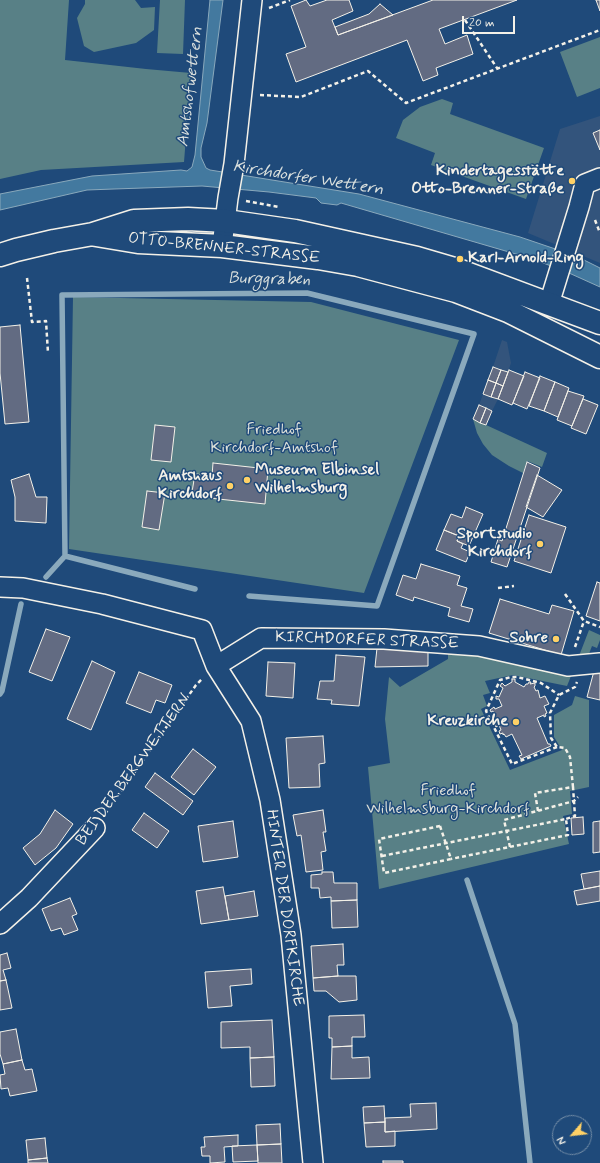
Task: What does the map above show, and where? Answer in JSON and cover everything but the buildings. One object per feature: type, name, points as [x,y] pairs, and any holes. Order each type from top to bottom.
[{"type":"main road","name":"OTTO-BRENNER-STRASSE","points":[[0,255],[54,240],[93,234],[134,221],[188,219],[226,221],[295,231],[417,258],[458,270],[600,323]]},
{"type":"main road","name":"OTTO-BRENNER-STRASSE","points":[[93,234],[138,242],[222,246],[318,258],[358,265],[456,291],[508,311],[600,357]]},
{"type":"street","points":[[222,246],[234,164],[252,0]]},
{"type":"street","points":[[549,304],[585,184],[600,178]]},
{"type":"street","points":[[0,587],[23,588],[102,604],[202,630],[216,666]]},
{"type":"street","name":"KIRCHDORFER STRASSE","points":[[216,666],[261,638],[384,639],[479,646],[584,664]]},
{"type":"street","name":"HINTER DER DORFKIRCHE","points":[[216,666],[252,721],[270,800],[291,935],[313,1163]]},
{"type":"street","name":"BEI DER BERGWETTERN","points":[[0,924],[29,898],[95,828]]},
{"type":"path","points":[[465,20],[498,68]]},
{"type":"path","points":[[241,93],[265,96],[301,97],[368,71],[406,103],[600,30]]},
{"type":"path","points":[[27,278],[32,322],[46,321],[48,353]]},
{"type":"path","points":[[498,588],[514,586]]},
{"type":"path","points":[[565,594],[584,621],[600,627]]},
{"type":"path","points":[[557,747],[550,738],[550,712],[560,695],[575,687],[584,664],[584,621]]},
{"type":"path","name":"BEI DER BERGWETTERN","points":[[95,828],[196,685],[216,666]]},
{"type":"path","points":[[382,856],[576,816],[570,757],[565,748],[557,747],[512,764],[486,711],[500,680],[511,677],[541,682],[560,695]]},
{"type":"path","points":[[538,811],[535,793],[573,787]]},
{"type":"path","points":[[510,847],[504,820],[574,801],[578,797]]},
{"type":"path","points":[[451,859],[440,826],[379,839],[384,873],[568,835],[566,819]]},
{"type":"shaded area","points":[[210,0],[223,0],[207,123],[201,148],[201,157],[206,168],[210,170],[359,194],[520,237],[576,256],[600,268],[600,287],[533,259],[341,203],[337,205],[321,203],[316,198],[202,186],[87,190],[0,210],[0,194],[92,176],[181,170],[187,171],[192,167],[195,155]]},
{"type":"shaded area","name":"Kindertagesstätte Otto-Brenner-Straße","points":[[600,116],[600,263],[528,233],[560,129]]},
{"type":"shaded area","points":[[502,340],[507,342],[511,363],[508,372],[493,367]]},
{"type":"shaded area","points":[[483,394],[498,399],[492,411],[479,405]]},
{"type":"green space","points":[[0,0],[69,0],[65,60],[191,73],[184,162],[41,170],[0,179]]},
{"type":"green space","points":[[85,0],[135,0],[141,8],[155,7],[154,30],[136,43],[94,52],[84,46],[77,18],[85,4]]},
{"type":"green space","points":[[160,0],[185,0],[183,54],[157,53]]},
{"type":"green space","points":[[600,37],[600,88],[577,97],[560,52]]},
{"type":"green space","points":[[442,99],[453,103],[450,114],[544,148],[526,199],[431,165],[435,153],[396,138],[403,120],[420,107]]},
{"type":"green space","name":"Friedhof Kirchdorf-Amtshof","points":[[73,297],[311,302],[459,340],[364,593],[69,549]]},
{"type":"green space","points":[[473,419],[547,453],[542,467],[527,461],[523,473],[492,455],[483,444],[477,433]]},
{"type":"green space","points":[[589,630],[600,635],[600,640],[597,648],[592,646],[587,659],[579,656]]},
{"type":"green space","name":"Friedhof Wilhelmsburg-Kirchdorf","points":[[448,652],[486,655],[573,671],[567,686],[513,675],[485,681],[490,693],[483,695],[487,706],[481,709],[510,770],[562,750],[554,737],[554,715],[572,705],[575,696],[589,700],[589,787],[570,791],[572,814],[563,816],[569,844],[379,889],[368,767],[390,763],[385,719],[389,677],[400,687],[448,659]]},
{"type":"waterway","name":"Burggraben","points":[[65,556],[62,295],[307,293],[474,334],[377,606],[249,596]]},
{"type":"waterway","name":"Burggraben","points":[[65,556],[195,589]]},
{"type":"waterway","points":[[46,577],[65,556]]},
{"type":"waterway","points":[[0,694],[2,691],[21,604]]},
{"type":"waterway","points":[[467,880],[515,1024],[530,1163]]},
{"type":"place","name":"Kindertagesstätte Otto-Brenner-Straße","points":[[572,181]]},
{"type":"place","name":"Karl-Arnold-Ring","points":[[460,259]]},
{"type":"place","name":"Museum Elbinsel Wilhelmsburg","points":[[247,480]]},
{"type":"place","name":"Amtshaus Kirchdorf","points":[[230,486]]},
{"type":"place","name":"Sportstudio Kirchdorf","points":[[540,544]]},
{"type":"place","name":"Sohre","points":[[556,639]]},
{"type":"place","name":"Kreuzkirche","points":[[516,722]]},
{"type":"water label","name":"Amtshofwettern","points":[[191,87]]},
{"type":"water label","name":"Kirchdorfer Wettern","points":[[308,179]]}]
